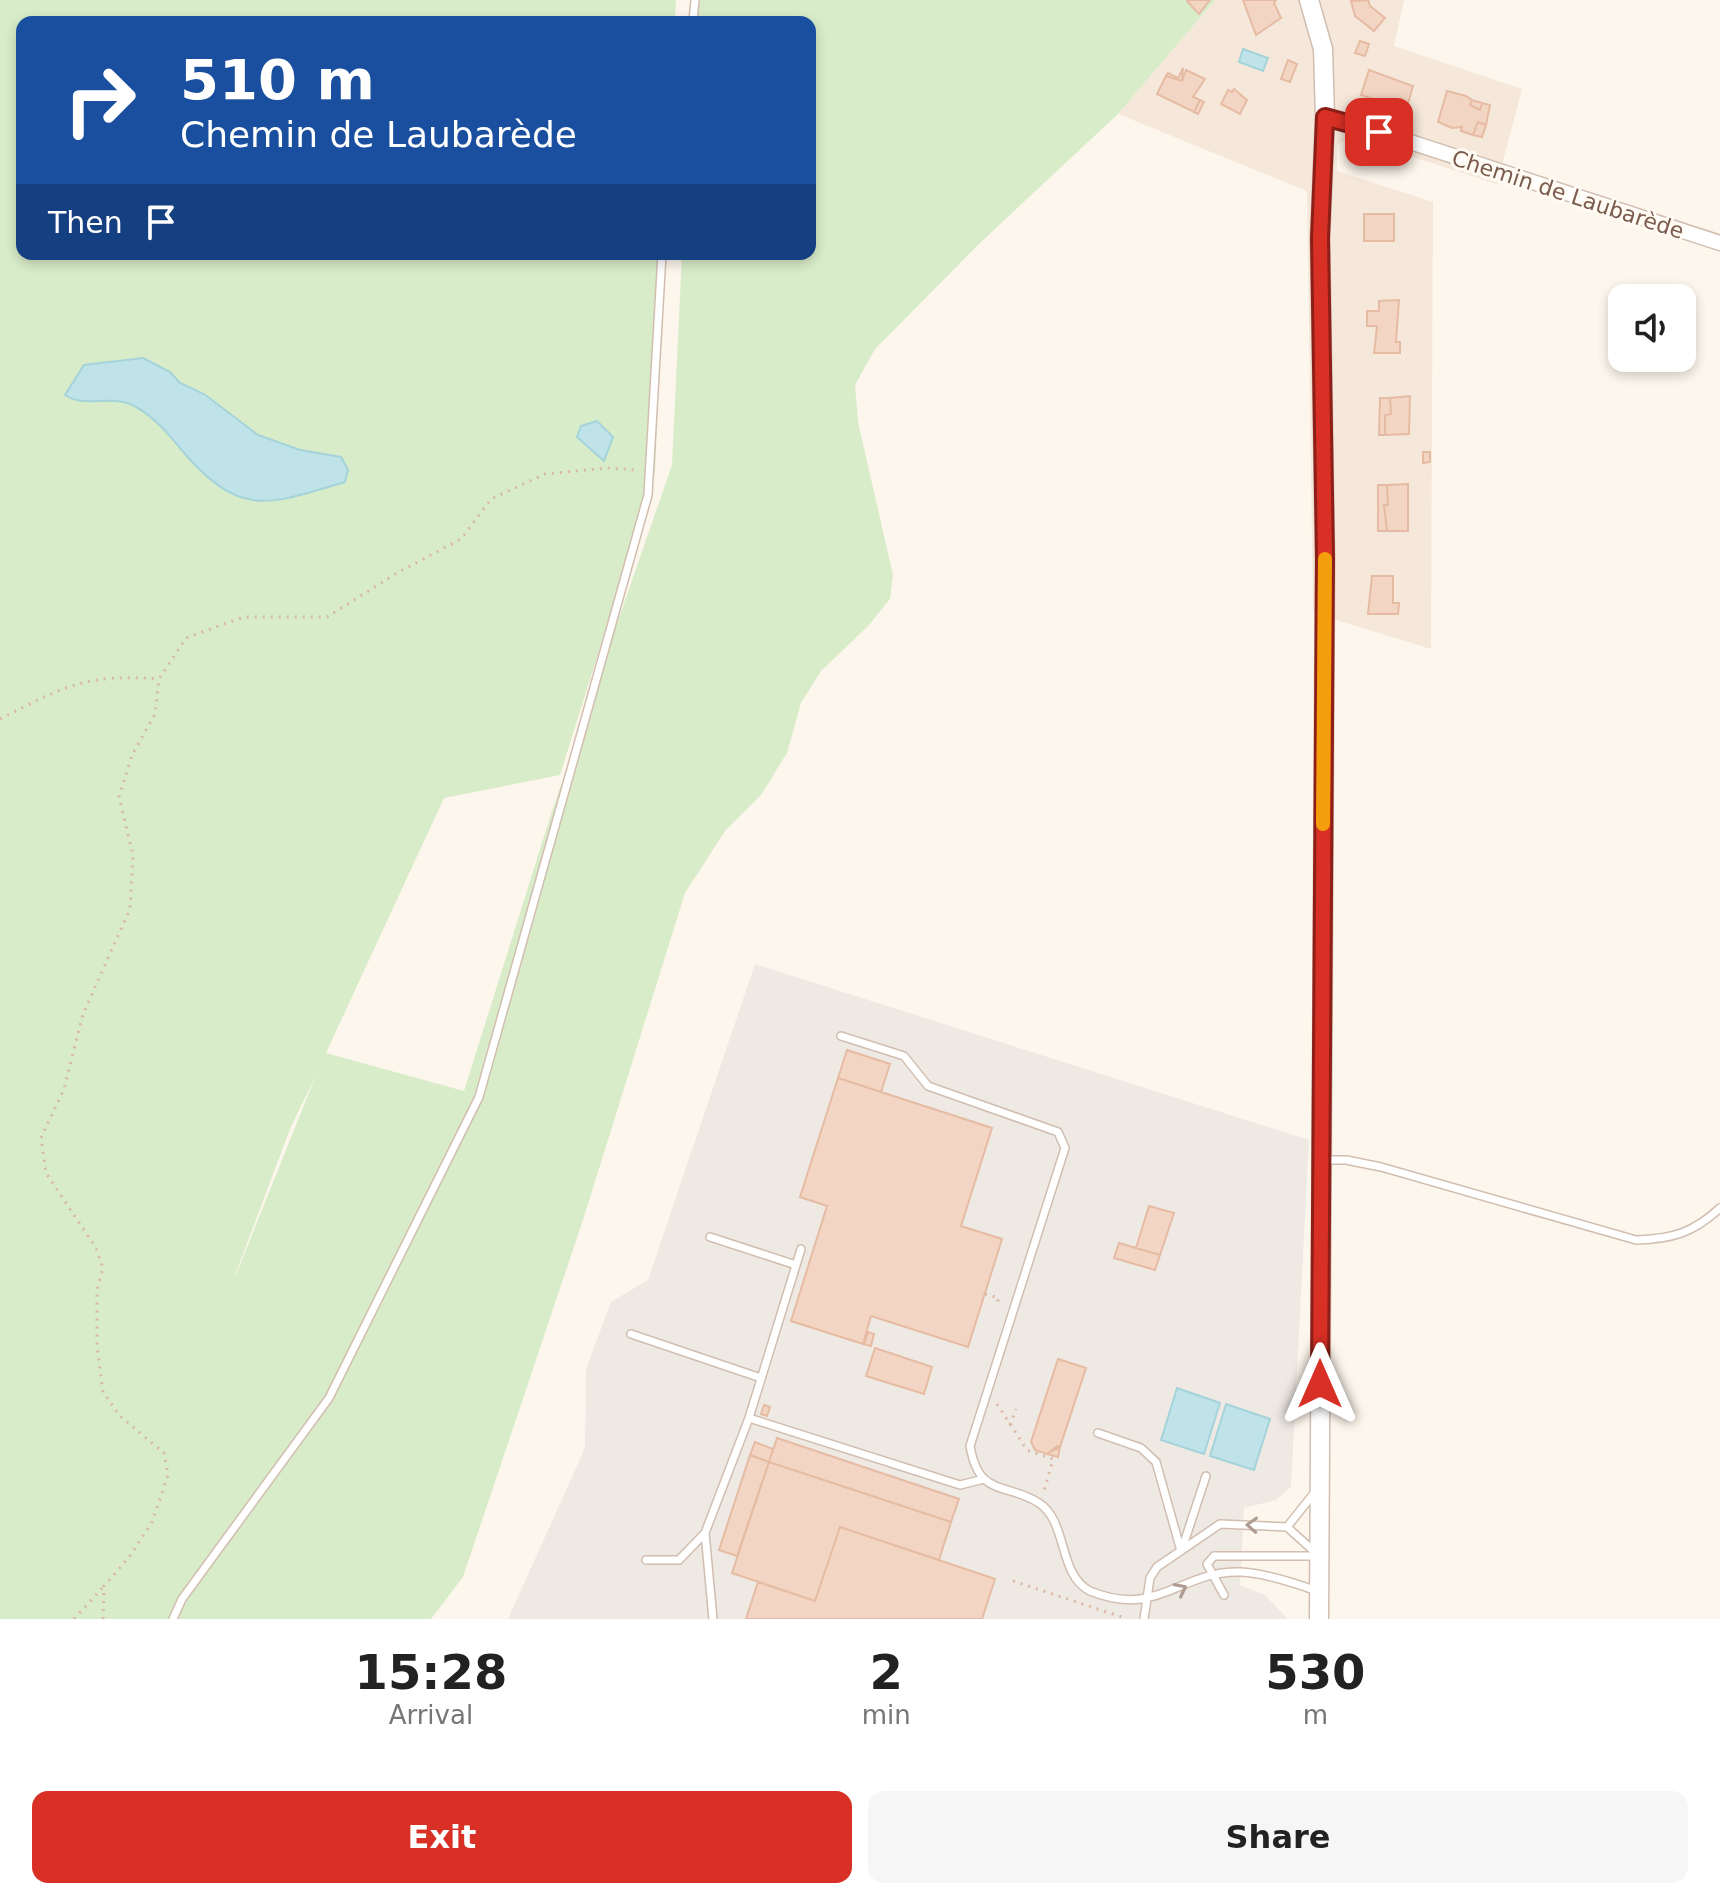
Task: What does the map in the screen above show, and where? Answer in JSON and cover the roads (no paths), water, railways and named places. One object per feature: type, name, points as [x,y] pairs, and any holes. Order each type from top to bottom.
[{"type":"street","points":[[1309,0],[1323,49],[1325,117],[1320,238],[1325,558],[1319,1619]]},
{"type":"street","name":"Chemin de Laubarède","points":[[1325,117],[1349,122],[1720,243]]},
{"type":"lane","points":[[173,1619],[182,1599],[329,1398],[479,1097],[648,495],[662,260]]},
{"type":"lane","points":[[841,1036],[904,1056],[928,1086],[1040,1123],[1058,1132],[1065,1148],[970,1446],[973,1463],[984,1479],[993,1487],[1040,1503],[1057,1532],[1072,1572],[1087,1590],[1130,1604],[1148,1601],[1214,1576],[1241,1572],[1319,1592]]},
{"type":"lane","points":[[1321,1160],[1346,1160],[1381,1167],[1636,1240],[1669,1239],[1697,1229],[1720,1208]]},
{"type":"lane","points":[[710,1237],[796,1265]]},
{"type":"lane","points":[[646,1560],[679,1560],[705,1533],[749,1418],[801,1249]]},
{"type":"lane","points":[[631,1334],[761,1378]]},
{"type":"lane","points":[[749,1418],[960,1485],[984,1479]]},
{"type":"lane","points":[[1098,1433],[1141,1448],[1156,1462],[1181,1551]]},
{"type":"lane","points":[[1181,1551],[1206,1476]]},
{"type":"lane","points":[[1287,1527],[1321,1484]]},
{"type":"lane","points":[[1144,1619],[1150,1578],[1157,1567],[1220,1524],[1287,1527],[1319,1556]]},
{"type":"lane","points":[[705,1533],[713,1619]]},
{"type":"lane","points":[[1224,1595],[1207,1564],[1214,1556],[1319,1556]]},
{"type":"water","points":[[1243,49],[1268,58],[1263,71],[1239,62]]},
{"type":"water","points":[[143,358],[170,372],[180,383],[204,394],[258,435],[300,450],[341,457],[348,470],[345,482],[276,500],[258,501],[241,497],[205,475],[157,422],[143,411],[118,401],[82,401],[65,395],[84,365]]},
{"type":"water","points":[[597,421],[613,437],[604,461],[577,437],[581,426]]},
{"type":"water","points":[[1177,1388],[1220,1403],[1204,1454],[1161,1440]]},
{"type":"water","points":[[1226,1404],[1270,1419],[1254,1470],[1210,1456]]}]
